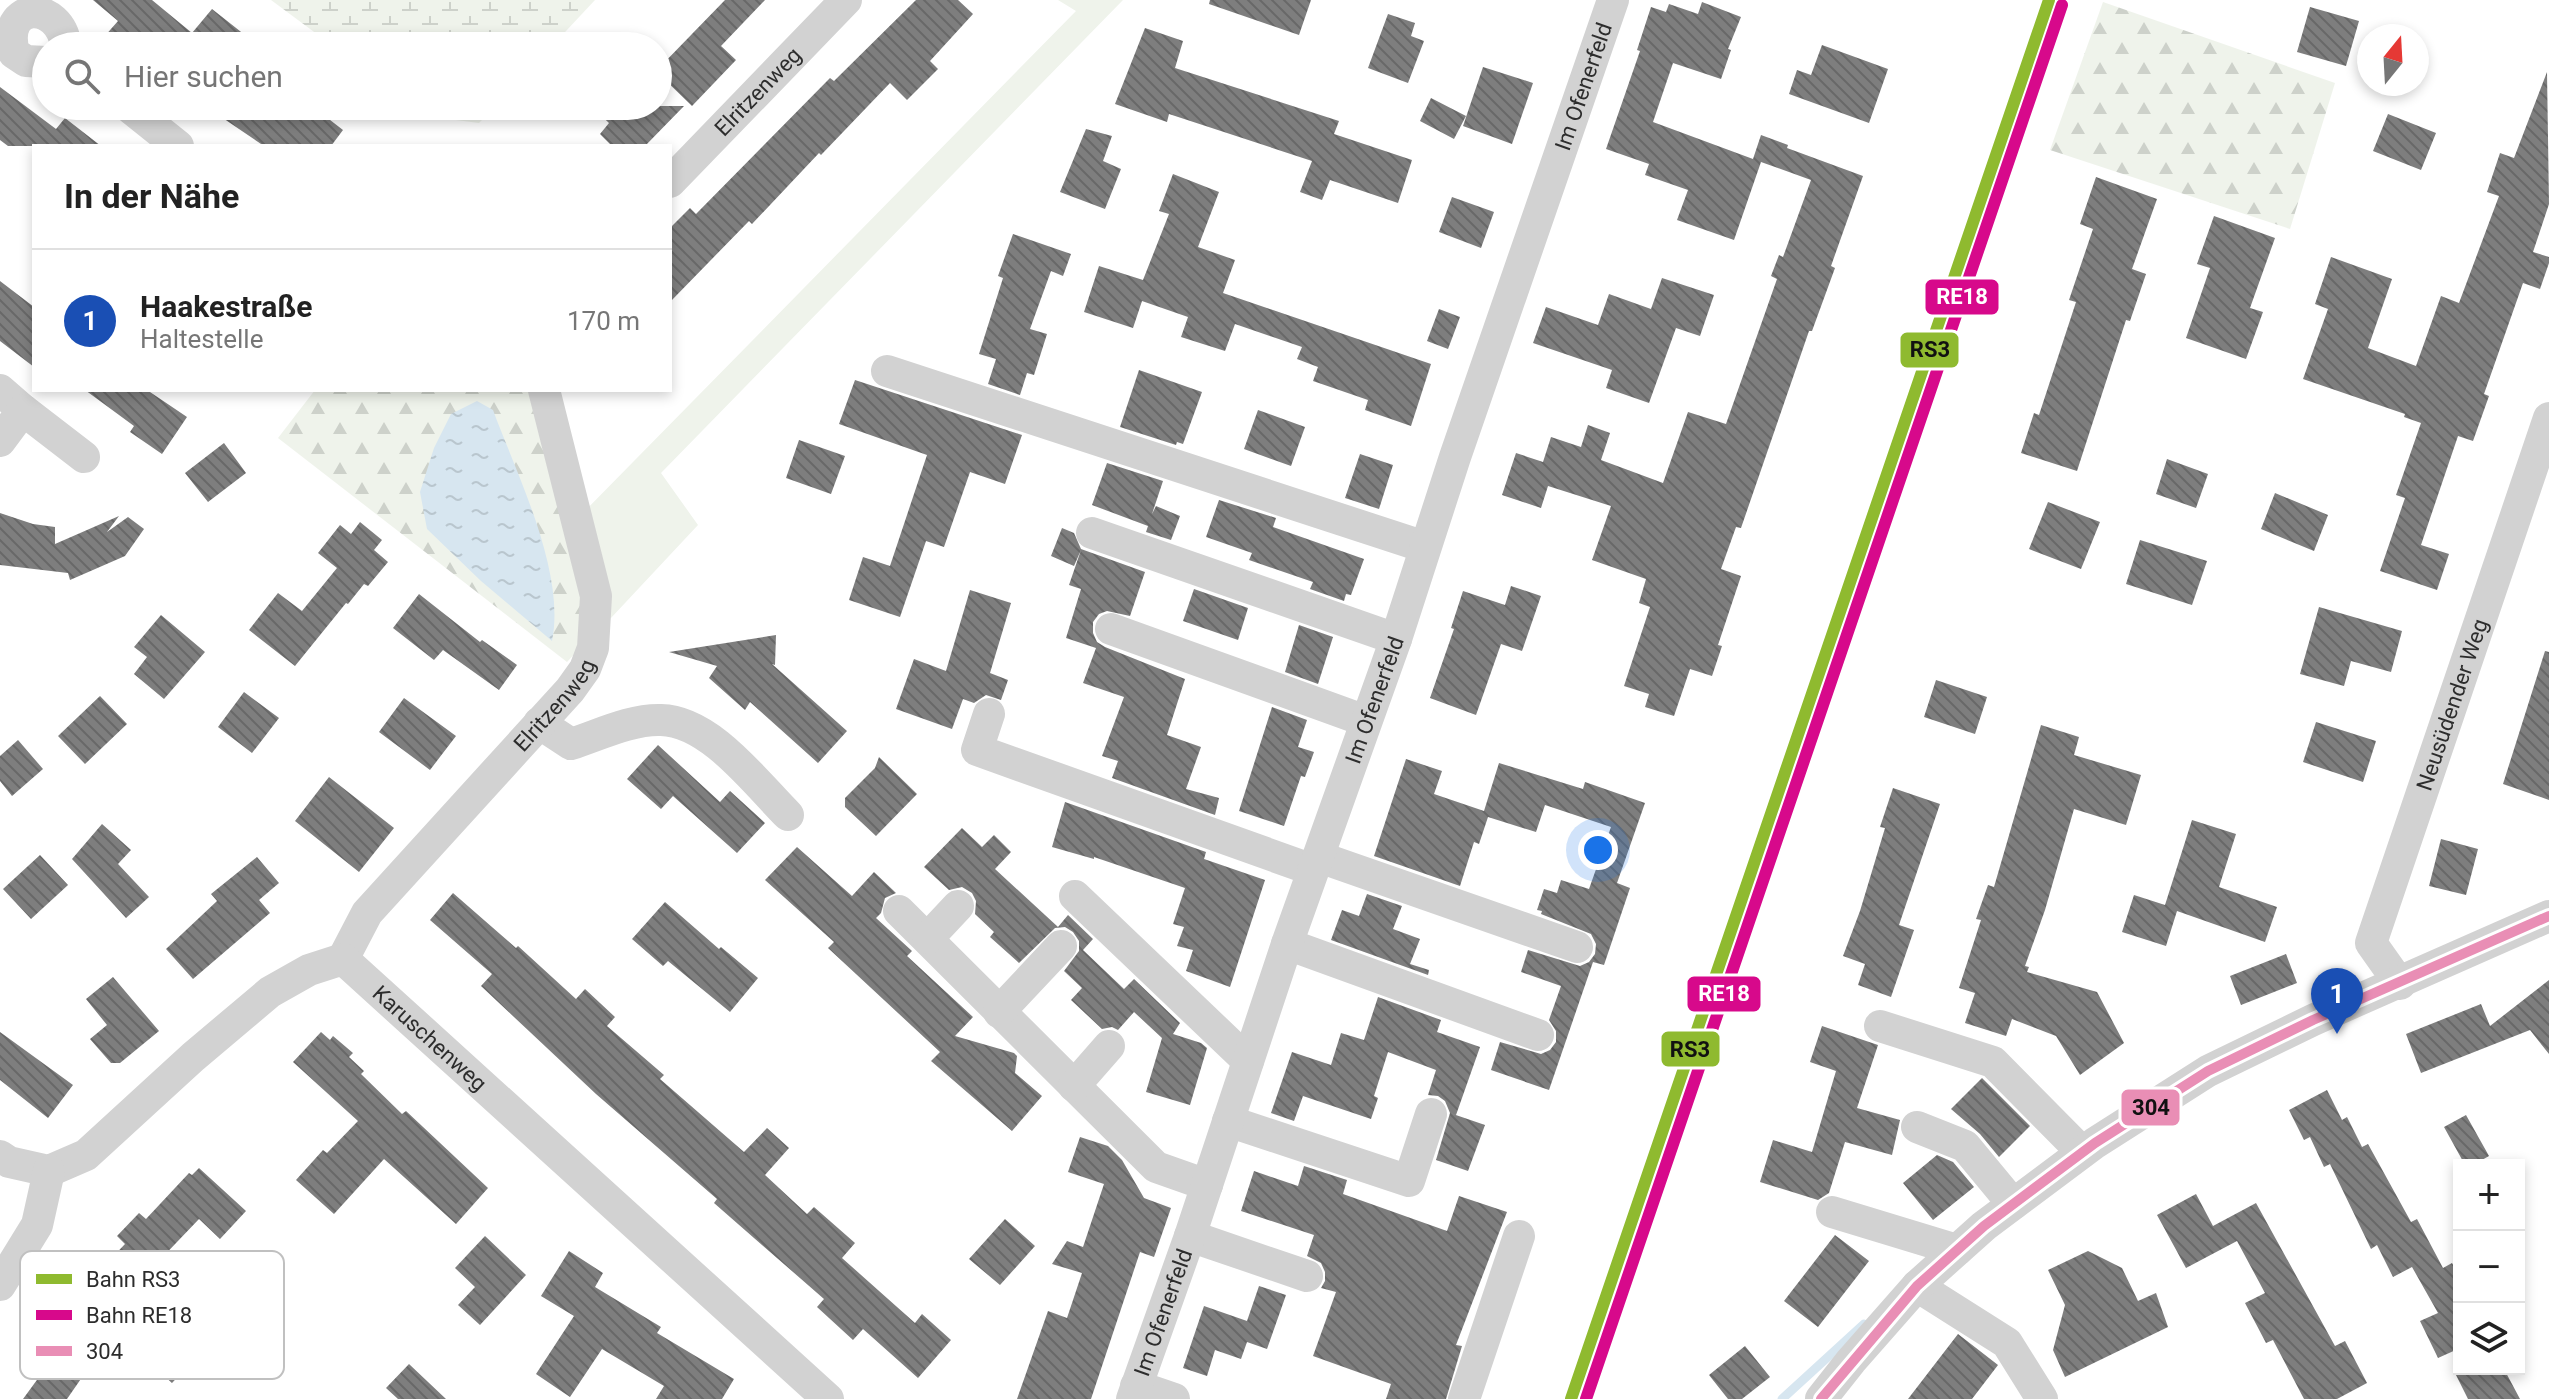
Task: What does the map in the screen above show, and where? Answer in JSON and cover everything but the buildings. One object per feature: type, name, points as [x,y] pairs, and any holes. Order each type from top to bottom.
[{"type":"street","name":"Elritzenweg","points":[[672,180],[846,0]]},
{"type":"street","name":"Im Ofenerfeld","points":[[1134,1392],[1190,1236],[1287,944],[1396,639],[1613,0]]},
{"type":"street","points":[[32,61],[14,53],[12,28],[18,14],[29,7],[43,6],[54,12],[62,23],[64,32]]},
{"type":"street","points":[[146,120],[176,144]]},
{"type":"street","points":[[887,371],[1425,547]]},
{"type":"street","name":"Elritzenweg","points":[[343,959],[367,913],[570,690],[585,669],[596,634],[596,596],[545,392]]},
{"type":"street","points":[[0,441],[12,400],[84,457]]},
{"type":"street","name":"Neusüdender Weg","points":[[2400,984],[2371,943],[2549,418]]},
{"type":"street","points":[[1092,533],[1396,639]]},
{"type":"street","points":[[1111,629],[1366,721]]},
{"type":"street","points":[[989,714],[977,750],[1577,947]]},
{"type":"street","points":[[539,723],[571,744],[637,723],[661,720],[685,724],[715,742],[788,815]]},
{"type":"street","points":[[1075,896],[1248,1061]]},
{"type":"street","points":[[928,938],[958,906]]},
{"type":"street","points":[[899,911],[1156,1167],[1207,1185]]},
{"type":"street","points":[[1821,1399],[1917,1286],[2013,1204],[2082,1152],[2208,1071],[2313,1020],[2543,929]]},
{"type":"street","points":[[1287,944],[1538,1035]]},
{"type":"street","points":[[999,1012],[1061,946]]},
{"type":"street","points":[[0,1156],[9,1162],[49,1171],[86,1155],[193,1057],[270,992],[309,970],[343,959]]},
{"type":"street","name":"Karuschenweg","points":[[343,959],[828,1399]]},
{"type":"street","points":[[1880,1026],[1993,1062],[2082,1152]]},
{"type":"street","points":[[1074,1086],[1109,1046]]},
{"type":"street","points":[[1228,1121],[1409,1181],[1431,1114]]},
{"type":"street","points":[[1917,1127],[1965,1146],[2013,1204]]},
{"type":"street","points":[[21,1251],[37,1225],[49,1171]]},
{"type":"street","points":[[1832,1212],[1957,1250]]},
{"type":"street","points":[[1190,1236],[1307,1276]]},
{"type":"street","points":[[1464,1399],[1519,1236]]},
{"type":"street","points":[[0,1285],[20,1253]]},
{"type":"street","points":[[1917,1286],[2007,1343],[2042,1399]]},
{"type":"street","points":[[1134,1392],[1174,1399]]},
{"type":"green space","points":[[271,0],[595,0],[565,32],[314,32]]},
{"type":"green space","points":[[1058,0],[1123,0],[661,473],[698,525],[596,634],[577,519],[1076,11]]},
{"type":"green space","points":[[2103,2],[2335,83],[2290,229],[2050,150]]},
{"type":"green space","points":[[313,392],[534,392],[584,569],[580,648],[567,662],[278,438]]},
{"type":"water","points":[[477,401],[493,410],[537,524],[552,585],[552,641],[481,581],[427,529],[420,492],[434,448],[451,414]]},
{"type":"waterway","points":[[1782,1399],[1864,1324]]},
{"type":"rail line","name":"RS3","points":[[1571,1399],[2049,0]]},
{"type":"rail line","name":"RE18","points":[[1586,1399],[2062,5]]},
{"type":"transit line","name":"304","points":[[1821,1399],[1917,1286],[1984,1226],[2095,1143],[2208,1071],[2313,1020],[2549,916]]},
{"type":"place","name":"Haakestraße","points":[[2337,1034]]}]
